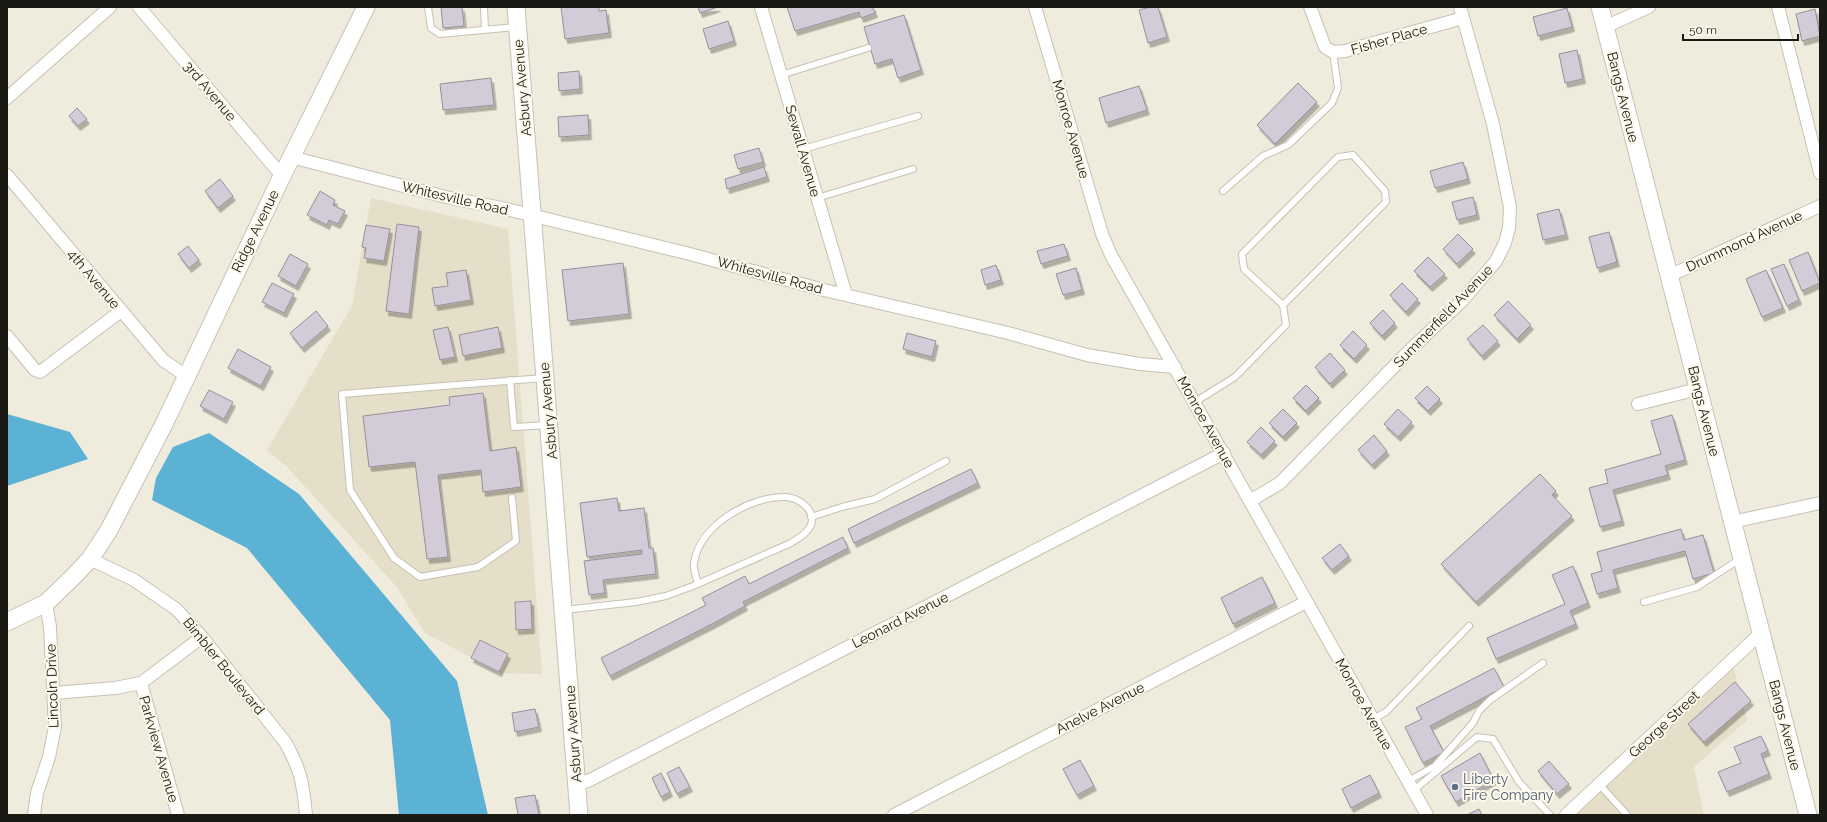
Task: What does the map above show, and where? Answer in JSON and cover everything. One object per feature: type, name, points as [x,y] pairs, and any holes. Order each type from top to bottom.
[{"type":"street","points":[[7,98],[110,7]]},
{"type":"street","name":"3rd Avenue","points":[[139,7],[282,176]]},
{"type":"street","name":"Ridge Avenue","points":[[7,622],[46,603],[74,577],[90,559],[110,530],[291,157],[366,7]]},
{"type":"street","name":"Asbury Avenue","points":[[516,7],[579,815]]},
{"type":"street","name":"Sewall Avenue","points":[[762,7],[846,294]]},
{"type":"street","name":"Monroe Avenue","points":[[1035,7],[1102,234],[1111,255],[1427,815]]},
{"type":"street","name":"Fisher Place","points":[[1310,7],[1325,47],[1333,52],[1345,51],[1462,13]]},
{"type":"street","name":"Bangs Avenue","points":[[1600,7],[1668,276],[1808,815]]},
{"type":"street","points":[[1605,27],[1649,7]]},
{"type":"street","points":[[1778,7],[1820,173]]},
{"type":"street","name":"Summerfield Avenue","points":[[1250,501],[1280,483],[1410,350],[1462,301],[1496,261],[1505,243],[1509,228],[1510,207],[1493,124],[1462,13]]},
{"type":"street","name":"Whitesville Road","points":[[291,157],[450,198],[686,253],[824,290],[1008,332],[1087,355],[1140,364],[1175,367]]},
{"type":"street","name":"4th Avenue","points":[[7,175],[120,311],[163,360],[186,376]]},
{"type":"street","name":"Drummond Avenue","points":[[1668,276],[1820,206]]},
{"type":"street","points":[[7,336],[35,370],[40,372],[120,311]]},
{"type":"street","points":[[1638,404],[1698,389]]},
{"type":"street","name":"Leonard Avenue","points":[[576,785],[590,780],[1224,454]]},
{"type":"street","points":[[1732,522],[1820,503]]},
{"type":"street","name":"Bimbler Boulevard","points":[[90,559],[155,592],[176,609],[202,637],[284,742],[295,760],[302,779],[306,815]]},
{"type":"street","name":"Anelve Avenue","points":[[894,815],[1306,602]]},
{"type":"street","name":"Lincoln Drive","points":[[34,815],[37,793],[53,745],[55,727],[50,628],[46,603]]},
{"type":"street","name":"George Street","points":[[1566,815],[1761,633]]},
{"type":"street","points":[[54,693],[115,688],[141,683],[202,637]]},
{"type":"street","name":"Parkview Avenue","points":[[141,683],[178,815]]},
{"type":"lane","points":[[428,7],[431,28],[440,34],[517,27]]},
{"type":"lane","points":[[484,7],[486,30]]},
{"type":"lane","points":[[781,75],[868,48]]},
{"type":"lane","points":[[1223,191],[1263,156],[1288,145],[1332,103],[1338,88],[1333,52]]},
{"type":"lane","points":[[803,149],[918,116]]},
{"type":"lane","points":[[1195,402],[1234,377],[1286,325],[1283,305],[1244,269],[1242,254],[1338,157],[1353,156],[1385,191],[1386,202],[1283,305]]},
{"type":"lane","points":[[817,198],[913,168]]},
{"type":"lane","points":[[512,498],[516,541],[478,567],[420,577],[394,558],[350,490],[342,394],[545,377]]},
{"type":"lane","points":[[510,380],[514,427],[549,425]]},
{"type":"lane","points":[[811,517],[842,507],[875,499],[946,461]]},
{"type":"lane","points":[[564,610],[636,602],[666,596],[698,584],[791,543],[805,534],[811,524],[811,517],[807,506],[800,500],[788,497],[768,498],[751,503],[733,512],[709,533],[700,546],[694,563],[698,584]]},
{"type":"lane","points":[[1644,602],[1697,587],[1742,558]]},
{"type":"lane","points":[[1372,719],[1386,712],[1469,626]]},
{"type":"lane","points":[[1410,786],[1435,766],[1473,723],[1479,711],[1490,700],[1543,663]]},
{"type":"lane","points":[[1410,786],[1477,738],[1493,739],[1519,782],[1550,815]]},
{"type":"lane","points":[[1600,784],[1626,815]]},
{"type":"shaded area","points":[[371,198],[508,229],[542,674],[500,673],[425,633],[396,586],[288,468],[267,450],[352,306]]},
{"type":"shaded area","points":[[1732,661],[1747,720],[1694,767],[1704,815],[1574,815]]},
{"type":"water","points":[[7,414],[70,432],[88,459],[7,486]]},
{"type":"water","points":[[209,433],[299,494],[457,681],[488,815],[399,815],[390,720],[247,548],[152,500],[156,478],[173,447]]},
{"type":"building","points":[[441,7],[462,7],[464,26],[443,28]]},
{"type":"building","points":[[561,7],[599,7],[599,11],[606,10],[609,33],[565,39]]},
{"type":"building","points":[[698,7],[718,7],[700,13]]},
{"type":"building","points":[[787,7],[874,7],[875,13],[861,18],[859,12],[795,31]]},
{"type":"building","points":[[1150,7],[1158,7],[1167,37],[1148,43],[1139,10]]},
{"type":"building","points":[[1567,8],[1572,27],[1538,36],[1533,17]]},
{"type":"building","points":[[1815,9],[1820,36],[1802,41],[1796,14]]},
{"type":"building","points":[[904,15],[921,70],[898,78],[892,59],[875,64],[864,27]]},
{"type":"building","points":[[728,21],[734,41],[709,49],[703,29]]},
{"type":"building","points":[[1577,50],[1583,79],[1565,83],[1559,54]]},
{"type":"building","points":[[579,71],[580,89],[559,91],[558,73]]},
{"type":"building","points":[[491,78],[494,105],[443,110],[440,84]]},
{"type":"building","points":[[1298,83],[1317,102],[1275,144],[1257,125]]},
{"type":"building","points":[[1139,86],[1147,110],[1106,123],[1099,98]]},
{"type":"building","points":[[77,108],[87,119],[78,126],[69,116]]},
{"type":"building","points":[[588,115],[589,135],[559,137],[558,117]]},
{"type":"building","points":[[759,148],[763,162],[738,169],[734,155]]},
{"type":"building","points":[[1463,162],[1468,179],[1435,188],[1430,171]]},
{"type":"building","points":[[764,167],[767,177],[727,189],[725,179]]},
{"type":"building","points":[[220,179],[233,196],[218,208],[205,191]]},
{"type":"building","points":[[320,191],[335,200],[333,205],[345,211],[338,224],[329,220],[327,225],[307,215]]},
{"type":"building","points":[[1473,197],[1477,215],[1457,220],[1452,202]]},
{"type":"building","points":[[1559,209],[1566,235],[1543,240],[1537,214]]},
{"type":"building","points":[[397,224],[419,227],[409,314],[386,311]]},
{"type":"building","points":[[366,225],[390,229],[384,261],[364,258],[366,248],[362,247]]},
{"type":"building","points":[[1609,232],[1617,262],[1597,268],[1589,237]]},
{"type":"building","points":[[1458,234],[1473,249],[1457,264],[1443,249]]},
{"type":"building","points":[[1064,244],[1068,256],[1041,264],[1037,251]]},
{"type":"building","points":[[188,246],[199,260],[189,268],[178,254]]},
{"type":"building","points":[[1808,252],[1820,283],[1802,291],[1789,260]]},
{"type":"building","points":[[290,254],[308,264],[296,286],[278,276]]},
{"type":"building","points":[[1428,257],[1445,274],[1430,287],[1414,271]]},
{"type":"building","points":[[623,263],[629,314],[568,321],[562,270]]},
{"type":"building","points":[[1784,264],[1799,300],[1787,306],[1771,269]]},
{"type":"building","points":[[996,265],[1001,280],[985,285],[981,270]]},
{"type":"building","points":[[1076,268],[1082,290],[1063,295],[1056,274]]},
{"type":"building","points":[[466,270],[471,300],[435,306],[432,288],[448,286],[446,273]]},
{"type":"building","points":[[1766,270],[1783,308],[1762,317],[1746,279]]},
{"type":"building","points":[[272,283],[294,294],[284,313],[262,302]]},
{"type":"building","points":[[1402,283],[1418,299],[1406,312],[1390,295]]},
{"type":"building","points":[[1508,301],[1531,325],[1517,339],[1494,315]]},
{"type":"building","points":[[1383,310],[1395,323],[1382,336],[1370,323]]},
{"type":"building","points":[[316,311],[328,326],[302,348],[290,333]]},
{"type":"building","points":[[1483,325],[1498,341],[1482,356],[1467,339]]},
{"type":"building","points":[[448,327],[455,357],[440,360],[433,330]]},
{"type":"building","points":[[498,327],[502,348],[463,356],[459,335]]},
{"type":"building","points":[[1353,331],[1367,345],[1354,359],[1340,345]]},
{"type":"building","points":[[907,333],[936,341],[932,357],[903,349]]},
{"type":"building","points":[[238,349],[271,367],[261,386],[228,368]]},
{"type":"building","points":[[1330,353],[1345,370],[1330,384],[1315,367]]},
{"type":"building","points":[[1306,385],[1319,398],[1306,411],[1293,398]]},
{"type":"building","points":[[1427,386],[1440,399],[1428,411],[1415,398]]},
{"type":"building","points":[[209,390],[233,402],[224,419],[200,406]]},
{"type":"building","points":[[483,393],[490,451],[516,447],[521,487],[483,492],[481,470],[438,475],[448,557],[427,559],[415,462],[369,467],[363,416],[450,405],[449,397]]},
{"type":"building","points":[[1283,409],[1297,423],[1283,437],[1269,423]]},
{"type":"building","points":[[1398,409],[1412,422],[1398,437],[1384,424]]},
{"type":"building","points":[[1672,415],[1685,460],[1665,466],[1668,475],[1613,490],[1622,521],[1600,527],[1589,488],[1608,483],[1605,470],[1661,454],[1651,421]]},
{"type":"building","points":[[1261,427],[1275,441],[1261,455],[1247,442]]},
{"type":"building","points":[[1374,435],[1387,451],[1372,465],[1358,450]]},
{"type":"building","points":[[971,469],[978,483],[854,543],[848,529]]},
{"type":"building","points":[[1540,474],[1556,491],[1552,495],[1572,516],[1476,602],[1441,564]]},
{"type":"building","points":[[617,498],[619,511],[644,508],[649,548],[653,548],[656,574],[603,580],[605,593],[589,595],[584,561],[642,554],[642,550],[587,557],[580,503]]},
{"type":"building","points":[[1681,529],[1684,540],[1703,535],[1714,573],[1693,579],[1685,551],[1613,570],[1618,588],[1597,594],[1591,574],[1602,571],[1597,552]]},
{"type":"building","points":[[843,537],[848,548],[743,602],[745,606],[714,623],[610,676],[601,658],[706,605],[702,598],[745,576],[749,584]]},
{"type":"building","points":[[1340,544],[1349,556],[1332,570],[1322,558]]},
{"type":"building","points":[[1573,566],[1588,603],[1570,611],[1576,624],[1496,659],[1487,638],[1565,604],[1552,575]]},
{"type":"building","points":[[1262,577],[1275,603],[1233,624],[1221,598]]},
{"type":"building","points":[[531,601],[532,629],[516,630],[515,602]]},
{"type":"building","points":[[480,640],[508,654],[499,672],[471,658]]},
{"type":"building","points":[[1494,668],[1504,687],[1430,726],[1444,752],[1423,763],[1405,727],[1422,719],[1416,708]]},
{"type":"building","points":[[1735,682],[1751,701],[1704,742],[1688,724]]},
{"type":"building","points":[[535,709],[539,727],[515,732],[512,713]]},
{"type":"building","points":[[1761,736],[1768,751],[1761,754],[1769,774],[1727,792],[1718,772],[1741,763],[1734,747]]},
{"type":"building","points":[[1480,753],[1494,780],[1456,802],[1441,776]]},
{"type":"building","points":[[1080,760],[1094,786],[1077,795],[1063,769]]},
{"type":"building","points":[[1549,761],[1569,784],[1557,794],[1538,771]]},
{"type":"building","points":[[679,767],[690,787],[677,794],[667,773]]},
{"type":"building","points":[[661,773],[670,792],[661,797],[652,778]]},
{"type":"building","points":[[1370,775],[1379,793],[1351,808],[1342,789]]},
{"type":"building","points":[[535,795],[539,815],[518,815],[515,798]]},
{"type":"building","points":[[1479,809],[1482,815],[1467,815]]},
{"type":"place","name":"Liberty Fire Company","points":[[1455,787]]}]
